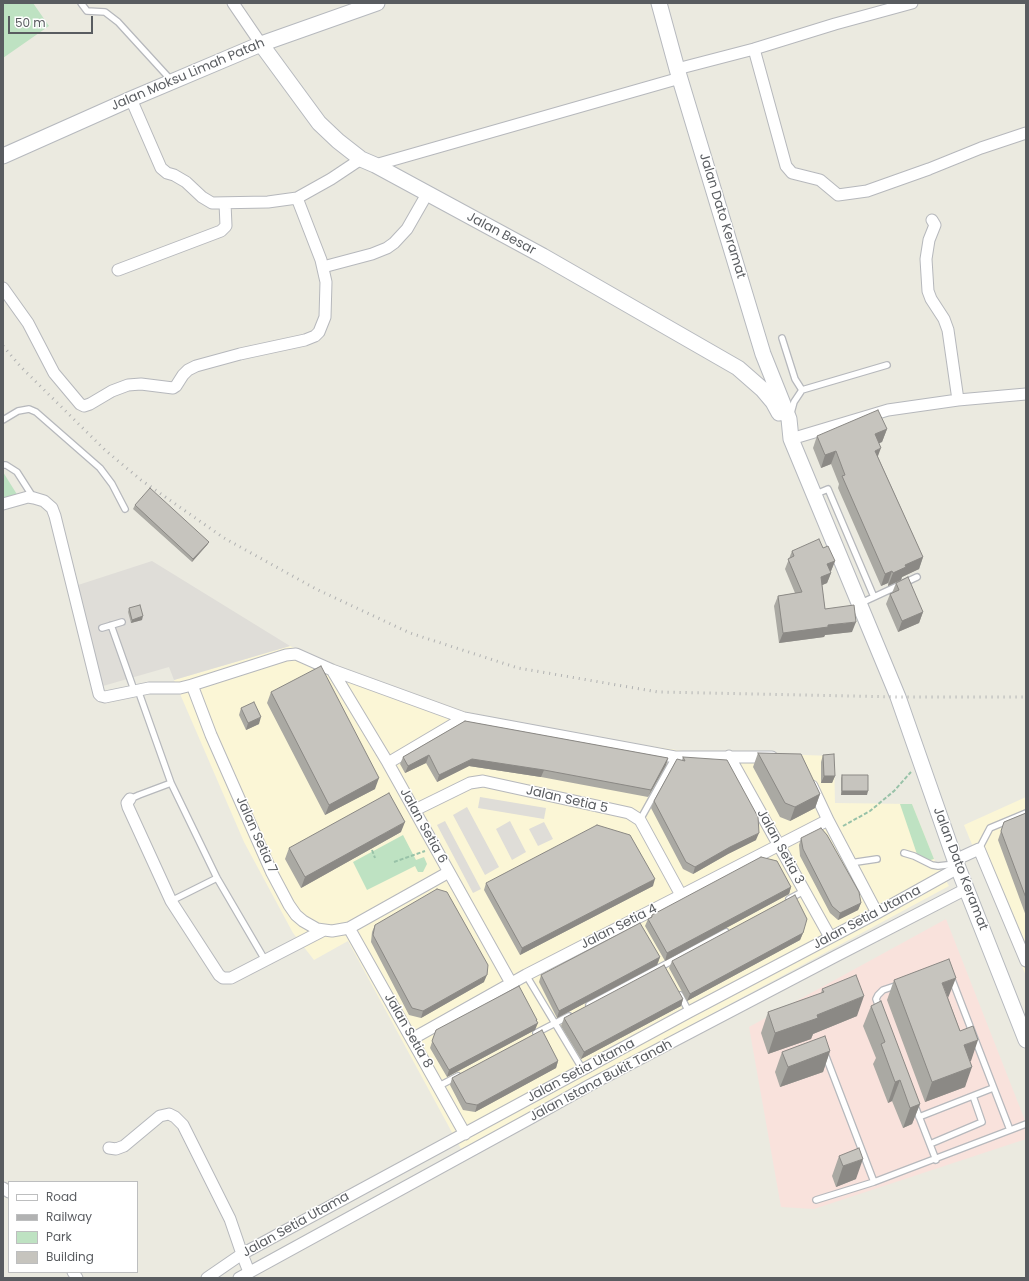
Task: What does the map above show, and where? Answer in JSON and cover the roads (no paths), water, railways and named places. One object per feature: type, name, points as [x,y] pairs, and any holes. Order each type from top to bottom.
[{"type":"street","name":"Jalan Besar","points":[[233,3],[319,123],[328,132],[368,162],[543,256],[738,368],[762,389],[773,402],[791,439]]},
{"type":"street","name":"Jalan Moksu Limah Patah","points":[[3,156],[172,81],[261,44],[377,3]]},
{"type":"street","name":"Jalan Dato Keramat","points":[[659,3],[762,354],[789,419],[791,439],[898,697],[956,864],[1026,1039]]},
{"type":"street","points":[[131,99],[163,171],[186,182],[207,201],[212,203],[268,202],[297,198],[331,179],[368,162],[679,74],[835,24],[912,3]]},
{"type":"street","points":[[754,49],[786,166],[792,173],[820,180],[838,195],[867,191],[981,148],[1026,133]]},
{"type":"street","points":[[323,267],[372,254],[387,248],[407,229],[427,194]]},
{"type":"street","points":[[3,288],[28,323],[54,373],[79,404],[84,406],[90,404],[112,391],[128,385],[141,384],[173,388],[176,386],[183,374],[196,366],[240,354],[305,340],[315,336],[319,332],[326,312],[326,282],[323,267],[297,198]]},
{"type":"street","points":[[118,270],[221,231],[226,226],[225,203]]},
{"type":"street","points":[[932,220],[935,225],[929,240],[926,259],[928,290],[931,299],[944,320],[948,330],[958,400]]},
{"type":"street","points":[[738,368],[746,369],[758,366],[762,362],[762,354]]},
{"type":"street","points":[[791,439],[888,410],[958,400],[1026,394]]},
{"type":"street","points":[[3,504],[28,497],[44,501],[52,508],[100,696],[105,697],[136,690],[180,688],[286,655],[296,654],[332,670],[464,718],[674,757],[781,757]]},
{"type":"street","name":"Jalan Setia 6","points":[[332,670],[415,810],[510,984]]},
{"type":"street","name":"Jalan Setia 7","points":[[192,685],[214,742],[272,874],[285,898],[296,915],[303,922],[317,929],[324,930],[332,931],[349,928],[449,872]]},
{"type":"street","points":[[388,763],[464,718]]},
{"type":"street","name":"Jalan Setia 3","points":[[729,756],[830,937]]},
{"type":"street","points":[[807,774],[828,820],[877,913]]},
{"type":"street","name":"Jalan Setia 5","points":[[415,810],[470,783],[483,781],[629,813],[640,820]]},
{"type":"street","points":[[130,799],[127,803],[128,808],[171,902],[219,975],[224,978],[231,978],[324,930]]},
{"type":"street","points":[[640,820],[681,895]]},
{"type":"street","name":"Jalan Setia 4","points":[[412,1039],[526,975],[638,922],[681,895],[828,820]]},
{"type":"street","points":[[979,849],[1022,942],[1026,961]]},
{"type":"street","name":"Jalan Setia Utama","points":[[207,1278],[242,1254],[689,1012],[877,913],[979,849]]},
{"type":"street","name":"Jalan Istana Bukit Tanah","points":[[239,1278],[590,1085],[966,889]]},
{"type":"street","name":"Jalan Setia 8","points":[[349,928],[465,1134]]},
{"type":"street","points":[[109,1148],[116,1149],[124,1146],[160,1116],[169,1114],[175,1117],[183,1125],[230,1219],[249,1272]]},
{"type":"lane","points":[[81,3],[88,11],[105,12],[118,22],[172,81]]},
{"type":"lane","points":[[782,338],[795,379],[802,390]]},
{"type":"lane","points":[[789,419],[794,402],[802,390],[888,364]]},
{"type":"lane","points":[[3,420],[18,411],[29,409],[36,412],[100,468],[112,484],[125,509]]},
{"type":"lane","points":[[3,465],[6,465],[17,472],[34,498]]},
{"type":"lane","points":[[814,495],[828,489],[874,597]]},
{"type":"lane","points":[[860,603],[917,577]]},
{"type":"lane","points":[[102,628],[122,622]]},
{"type":"lane","points":[[111,625],[171,783],[217,878],[265,960]]},
{"type":"lane","points":[[640,820],[674,757]]},
{"type":"lane","points":[[130,799],[139,794],[171,783]]},
{"type":"lane","points":[[979,849],[990,828],[1026,813]]},
{"type":"lane","points":[[904,853],[932,865],[938,866],[956,864]]},
{"type":"lane","points":[[850,863],[877,859]]},
{"type":"lane","points":[[171,902],[217,878]]},
{"type":"lane","points":[[784,901],[804,891]]},
{"type":"lane","points":[[582,1009],[730,930]]},
{"type":"lane","points":[[659,958],[666,972]]},
{"type":"lane","points":[[949,971],[1010,1130]]},
{"type":"lane","points":[[526,975],[583,1070]]},
{"type":"lane","points":[[882,1017],[876,999],[878,995],[883,990],[907,982]]},
{"type":"lane","points":[[678,992],[689,1012]]},
{"type":"lane","points":[[528,1038],[576,1012]]},
{"type":"lane","points":[[824,1050],[874,1182]]},
{"type":"lane","points":[[439,1086],[467,1071]]},
{"type":"lane","points":[[919,1117],[993,1088]]},
{"type":"lane","points":[[930,1144],[982,1122],[973,1096]]},
{"type":"lane","points":[[914,1103],[936,1160]]},
{"type":"lane","points":[[816,1200],[874,1182],[936,1160],[1026,1124]]},
{"type":"railway","points":[[3,346],[21,367],[105,450],[141,480],[224,538],[316,589],[410,633],[518,668],[658,692],[898,697],[1026,697]]}]
